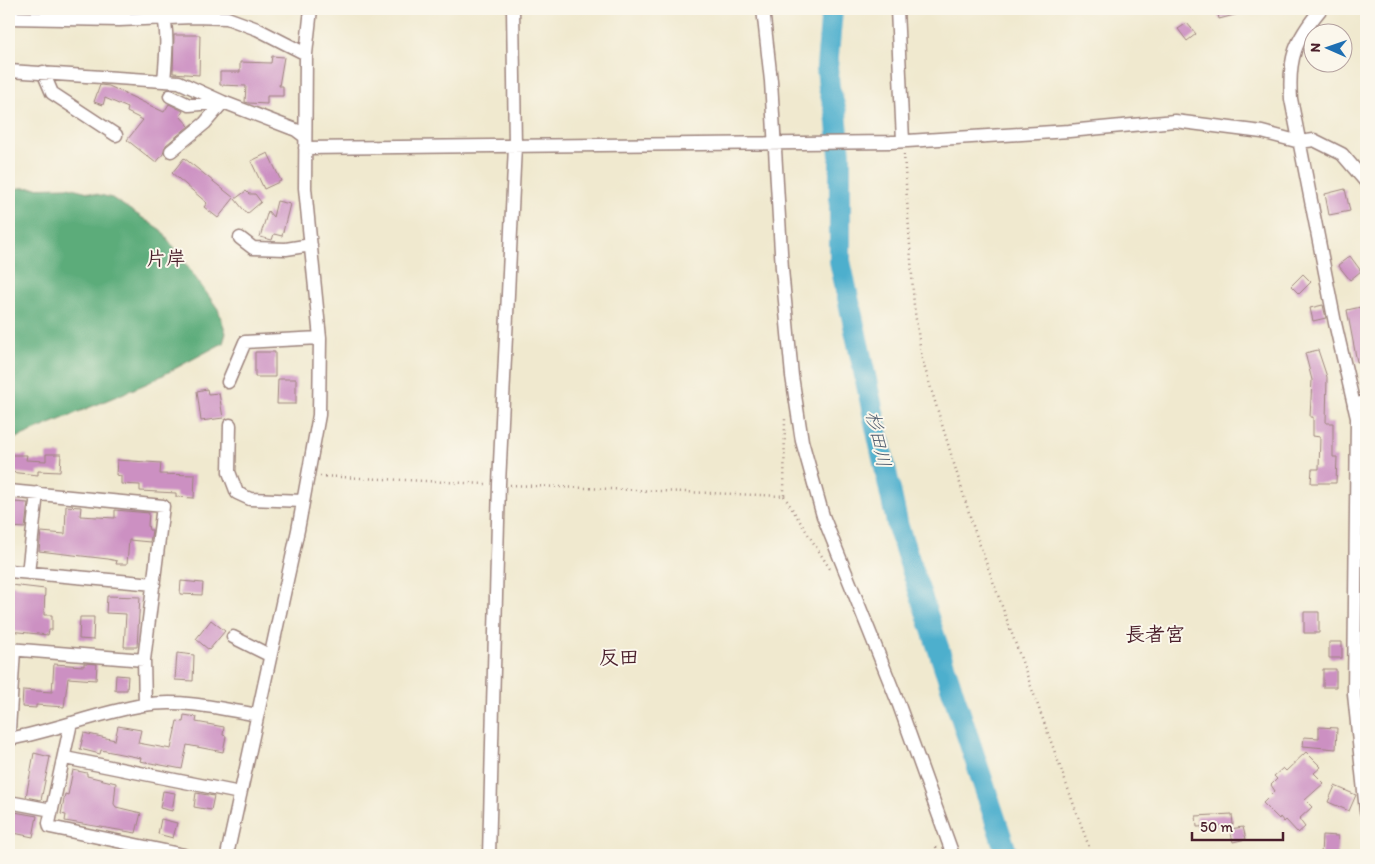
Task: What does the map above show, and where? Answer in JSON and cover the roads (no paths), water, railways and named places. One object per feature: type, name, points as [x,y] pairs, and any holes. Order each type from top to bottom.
[{"type":"street","points":[[227,855],[309,476],[320,415],[320,338],[305,188],[306,54],[311,9]]},
{"type":"street","points":[[490,855],[499,484],[515,146],[514,9]]},
{"type":"street","points":[[764,9],[779,143],[792,376],[802,441],[823,516],[899,705],[953,855]]},
{"type":"street","points":[[897,9],[897,142]]},
{"type":"street","points":[[1322,9],[1306,28],[1295,46],[1289,74],[1291,99],[1356,418],[1361,492],[1361,711],[1366,811]]},
{"type":"street","points":[[9,18],[119,20],[163,13],[227,18],[256,29],[306,54]]},
{"type":"street","points":[[163,13],[166,50],[164,81]]},
{"type":"street","points":[[9,71],[179,82],[223,102],[296,130],[304,142]]},
{"type":"street","points":[[43,72],[52,93],[116,135]]},
{"type":"street","points":[[170,96],[189,105],[223,102]]},
{"type":"street","points":[[171,151],[205,123],[223,102]]},
{"type":"street","points":[[304,142],[515,146],[897,142],[1069,131],[1175,121],[1262,132],[1300,142],[1314,140],[1342,154],[1366,182]]},
{"type":"street","points":[[240,238],[253,248],[286,249],[311,245]]},
{"type":"street","points":[[228,382],[245,342],[320,338]]},
{"type":"street","points":[[1354,406],[1366,401]]},
{"type":"street","points":[[230,425],[230,472],[237,493],[250,500],[303,502]]},
{"type":"street","points":[[9,491],[163,506],[144,660],[145,705]]},
{"type":"street","points":[[28,573],[37,494]]},
{"type":"street","points":[[9,571],[154,584]]},
{"type":"street","points":[[233,637],[269,655]]},
{"type":"street","points":[[9,730],[11,650],[144,660]]},
{"type":"street","points":[[9,739],[36,734],[145,705],[193,704],[257,715]]},
{"type":"street","points":[[72,723],[52,810],[50,827],[184,855]]},
{"type":"street","points":[[65,758],[240,793]]},
{"type":"street","points":[[9,802],[52,810]]},
{"type":"waterway","name":"杉田川","points":[[832,9],[827,67],[829,88],[836,112],[840,155],[840,261],[898,527],[1007,855]]},
{"type":"district","name":"片岸","points":[[166,258]]},
{"type":"district","name":"長者宮","points":[[1155,634]]},
{"type":"district","name":"反田","points":[[619,657]]}]
